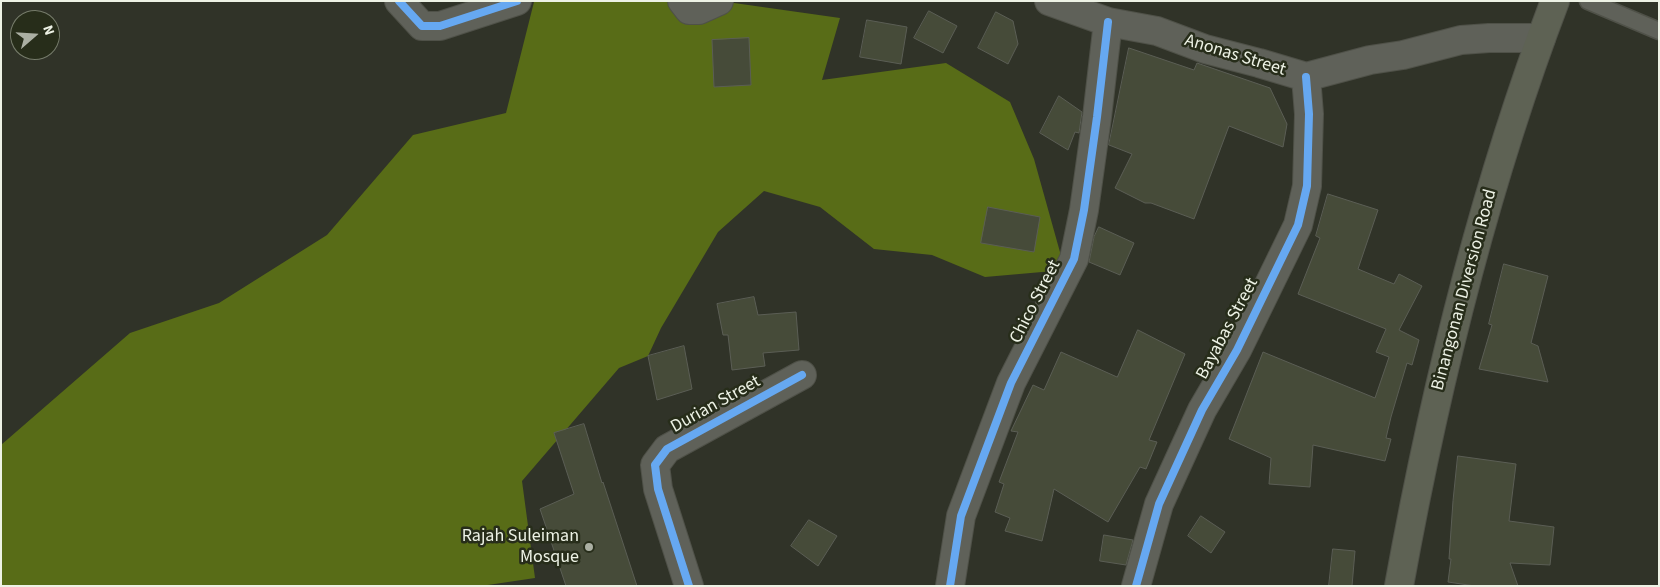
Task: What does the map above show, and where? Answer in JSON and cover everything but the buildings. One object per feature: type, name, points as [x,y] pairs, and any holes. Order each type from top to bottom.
[{"type":"main road","name":"Binangonan Diversion Road","points":[[1399,586],[1443,370],[1464,290],[1514,114],[1555,1]]},
{"type":"street","points":[[399,1],[422,26],[440,26],[518,1]]},
{"type":"street","points":[[682,1],[689,10],[699,10],[719,1]]},
{"type":"street","name":"Anonas Street","points":[[1049,1],[1108,22],[1157,31],[1205,50],[1259,62],[1306,77],[1370,60],[1403,55],[1461,40],[1541,38]]},
{"type":"street","name":"Chico Street","points":[[950,586],[961,516],[1008,392],[1074,259],[1084,210],[1108,22]]},
{"type":"street","name":"Bayabas Street","points":[[1136,586],[1160,504],[1202,410],[1237,350],[1298,225],[1307,186],[1309,114],[1306,77]]},
{"type":"street","name":"Durian Street","points":[[688,586],[658,489],[655,465],[667,448],[802,375]]},
{"type":"lane","points":[[1588,1],[1659,31]]},
{"type":"green space","points":[[720,1],[840,18],[822,80],[946,63],[1010,102],[1034,159],[1065,270],[985,277],[932,255],[874,249],[820,207],[764,191],[718,232],[661,328],[648,356],[619,368],[522,481],[535,578],[481,586],[1,586],[1,445],[130,333],[219,303],[327,235],[413,135],[506,113],[534,2]]},
{"type":"cycle path","points":[[399,1],[422,26],[440,26],[517,1]]},
{"type":"cycle path","points":[[950,586],[961,516],[1011,383],[1074,259],[1084,210],[1108,22]]},
{"type":"cycle path","points":[[1136,586],[1159,504],[1202,410],[1237,350],[1298,225],[1307,186],[1309,114],[1306,77]]},
{"type":"cycle path","points":[[689,586],[658,489],[655,465],[667,449],[802,375]]},
{"type":"place","name":"Rajah Suleiman Mosque","points":[[589,547]]}]
